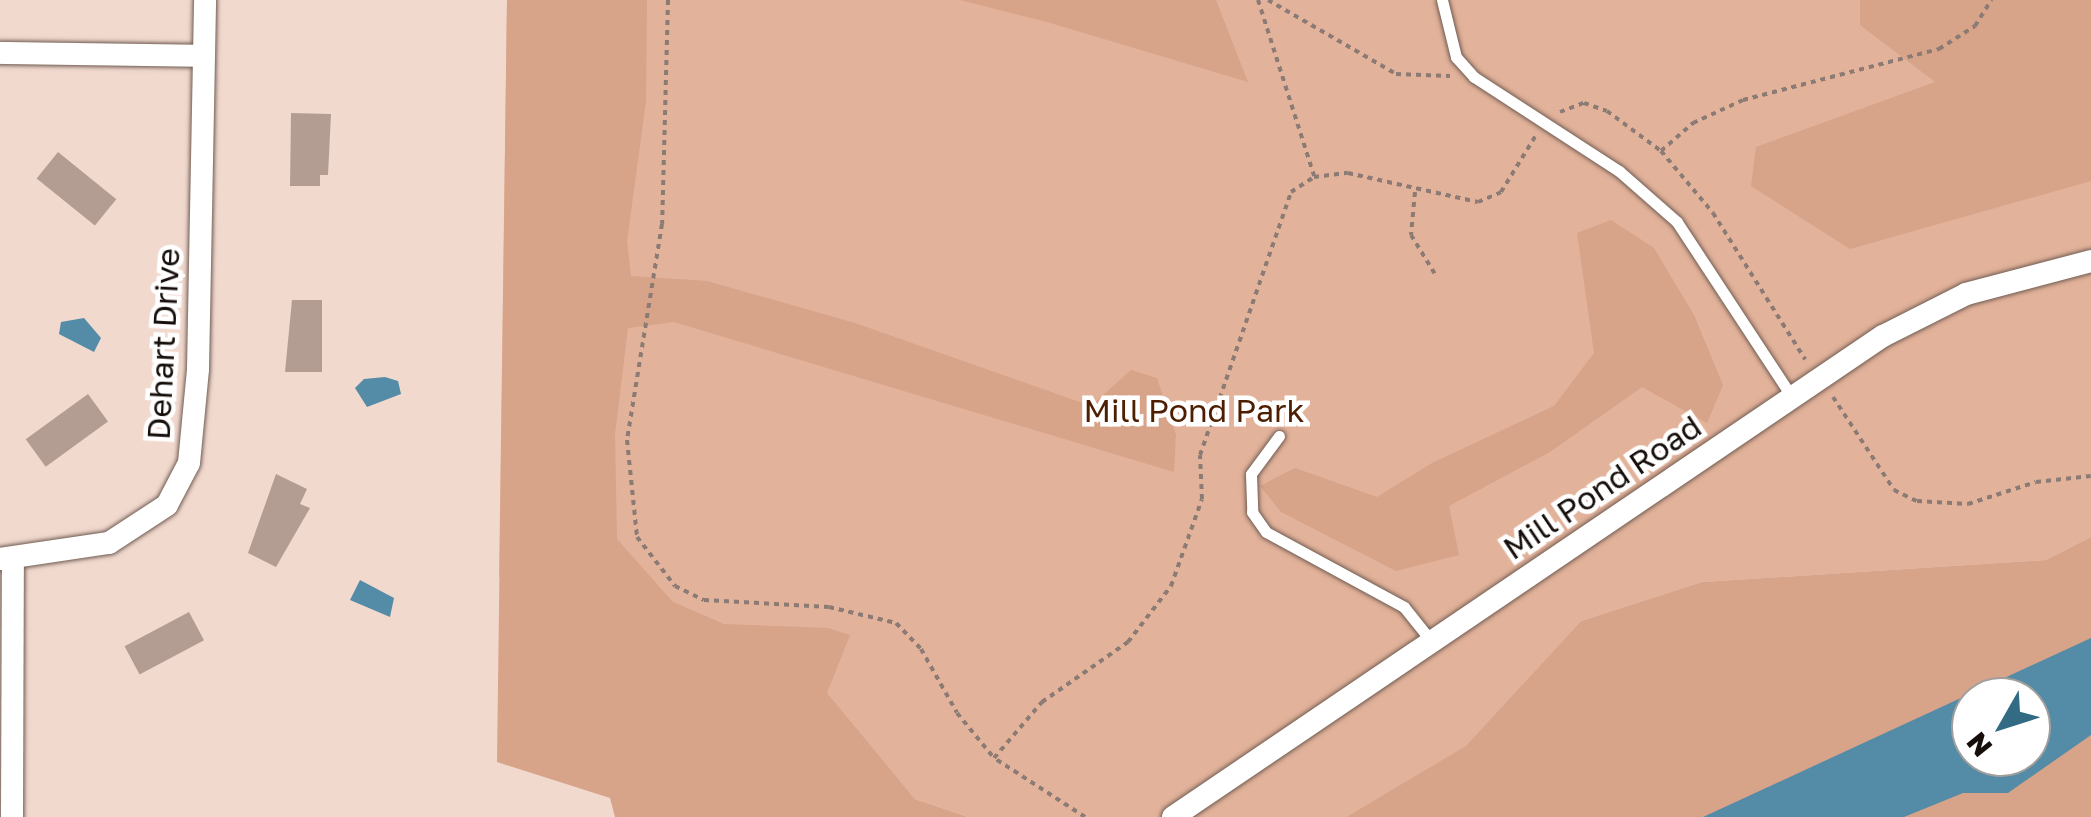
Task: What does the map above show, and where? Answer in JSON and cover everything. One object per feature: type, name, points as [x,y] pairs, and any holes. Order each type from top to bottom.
[{"type":"street","name":"Dehart Drive","points":[[6,560],[109,543],[151,521],[189,463],[198,369],[205,0]]},
{"type":"street","points":[[0,53],[204,56]]},
{"type":"street","name":"Mill Pond Road","points":[[1172,817],[1792,397],[1925,312],[2002,282],[2091,261]]},
{"type":"street","points":[[6,560],[12,817]]},
{"type":"lane","points":[[1442,0],[1456,56],[1474,77],[1619,171],[1676,222],[1792,397]]},
{"type":"lane","points":[[1279,436],[1251,474],[1252,512],[1266,532],[1404,607],[1432,642]]},
{"type":"path","points":[[668,0],[664,206],[627,440],[637,537],[675,586],[704,600],[829,607],[896,623],[921,649],[957,713],[994,758],[1085,817]]},
{"type":"path","points":[[1258,0],[1314,177]]},
{"type":"path","points":[[1268,0],[1396,74],[1474,77]]},
{"type":"path","points":[[1661,151],[1692,123],[1743,100],[1939,49],[1975,26],[1991,0]]},
{"type":"path","points":[[994,758],[1042,702],[1146,624],[1171,586],[1202,499],[1200,455],[1277,221],[1291,192],[1314,177],[1348,174],[1415,192],[1478,202],[1501,192],[1546,124],[1584,103],[1607,111],[1661,151],[1713,214],[1812,367]]},
{"type":"path","points":[[1415,192],[1412,242],[1435,274]]},
{"type":"path","points":[[1830,393],[1894,490],[1917,501],[1968,504],[2036,482],[2091,476]]},
{"type":"green space","name":"Mill Pond Park","points":[[507,0],[2091,0],[2091,537],[2046,560],[1702,582],[1581,621],[1466,747],[1346,817],[968,817],[915,799],[826,693],[499,577]]},
{"type":"shaded area","points":[[507,0],[647,0],[646,101],[627,241],[631,276],[707,281],[855,323],[1091,406],[1131,370],[1157,378],[1176,435],[1174,472],[674,322],[628,328],[615,434],[617,539],[673,602],[724,624],[828,628],[850,635],[827,693],[915,799],[968,817],[615,817],[610,798],[497,762]]},
{"type":"shaded area","points":[[960,0],[1216,0],[1248,82],[1047,22]]},
{"type":"shaded area","points":[[1860,0],[2091,0],[2091,181],[1850,249],[1751,186],[1756,147],[1935,82],[1860,25]]},
{"type":"shaded area","points":[[1611,220],[1654,248],[1694,315],[1723,385],[1707,423],[1642,387],[1550,452],[1449,506],[1459,555],[1396,571],[1281,512],[1260,486],[1295,468],[1377,497],[1432,463],[1554,406],[1594,353],[1577,233]]},
{"type":"shaded area","points":[[2091,537],[2091,817],[1346,817],[1466,746],[1581,621],[1702,582],[2046,560]]},
{"type":"water","points":[[84,318],[101,338],[94,352],[59,334],[61,322]]},
{"type":"water","points":[[385,377],[398,381],[401,394],[367,407],[355,388],[364,379]]},
{"type":"water","points":[[360,580],[394,598],[390,617],[350,600]]},
{"type":"water","points":[[2091,638],[2091,735],[2051,763],[2051,677],[2006,677]]},
{"type":"water","points":[[1951,703],[1951,777],[2031,777],[2008,793],[1963,793],[1904,817],[1703,817]]},
{"type":"building","points":[[291,113],[331,114],[328,175],[320,175],[320,186],[290,186]]},
{"type":"building","points":[[58,152],[116,199],[95,226],[37,178]]},
{"type":"building","points":[[292,300],[322,300],[322,372],[285,372]]},
{"type":"building","points":[[88,394],[108,422],[46,467],[26,439]]},
{"type":"building","points":[[276,474],[307,489],[300,504],[310,508],[276,567],[248,553]]},
{"type":"building","points":[[189,612],[204,640],[140,675],[125,646]]}]
